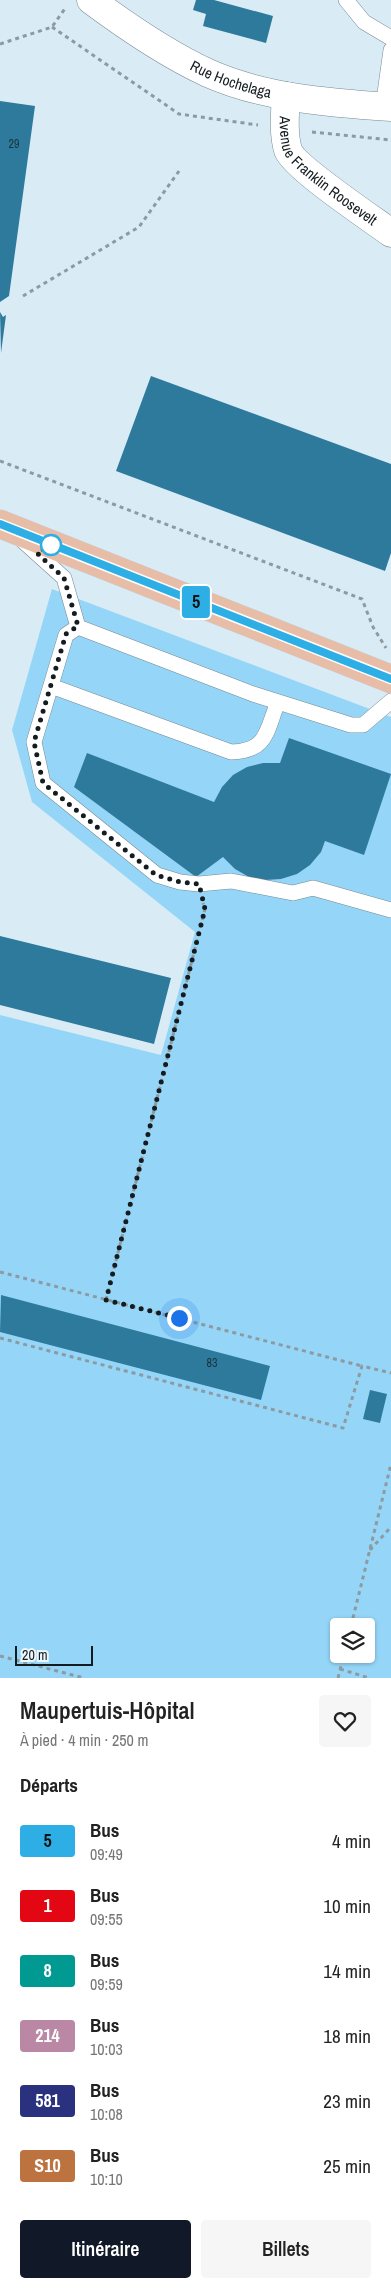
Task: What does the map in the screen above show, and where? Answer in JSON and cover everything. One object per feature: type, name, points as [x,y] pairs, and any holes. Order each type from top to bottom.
[{"type":"main road","points":[[5,526],[391,679]]},
{"type":"street","name":"Rue Hochelaga","points":[[91,0],[122,23],[207,73],[240,85],[286,96],[387,107]]},
{"type":"street","name":"Avenue Franklin Roosevelt","points":[[286,96],[285,129],[289,152],[310,174],[391,233]]},
{"type":"lane","points":[[346,0],[364,22],[391,38]]},
{"type":"lane","points":[[387,107],[391,50]]},
{"type":"lane","points":[[5,526],[64,578],[78,626]]},
{"type":"lane","points":[[78,626],[66,634],[34,742],[43,783],[156,875],[180,882],[199,884],[231,881],[293,893],[313,888],[391,910]]},
{"type":"lane","points":[[78,626],[278,702],[351,725],[363,725],[391,701]]},
{"type":"lane","points":[[50,686],[231,752],[248,751],[262,743],[278,702]]},
{"type":"path","points":[[0,44],[52,27],[71,0]]},
{"type":"path","points":[[23,296],[139,227],[179,171]]},
{"type":"path","points":[[0,461],[362,599],[373,628],[386,650]]},
{"type":"path","points":[[106,1300],[205,909],[199,884]]},
{"type":"path","points":[[0,1272],[391,1373]]},
{"type":"path","points":[[0,1338],[343,1428],[362,1366]]},
{"type":"path","points":[[353,1618],[391,1464]]},
{"type":"path","points":[[370,1551],[391,1527]]},
{"type":"path","points":[[0,1656],[84,1678]]},
{"type":"path","points":[[338,1678],[342,1663]]},
{"type":"path","points":[[340,1669],[370,1678]]},
{"type":"shaded area","points":[[52,589],[391,717],[391,1678],[0,1678],[0,1015],[161,1055],[195,932],[32,802],[12,730]]},
{"type":"building","points":[[196,0],[214,0],[273,16],[266,43],[203,26],[206,14],[193,10]]},
{"type":"building","points":[[0,101],[35,106],[9,296],[0,302]]},
{"type":"building","points":[[0,312],[3,317],[6,315],[1,353]]},
{"type":"building","points":[[151,376],[391,464],[391,553],[385,571],[116,471]]},
{"type":"building","points":[[289,738],[391,774],[364,855],[325,841],[321,852],[310,865],[297,874],[281,879],[265,880],[249,877],[235,869],[223,857],[196,877],[74,787],[87,753],[214,802],[222,787],[233,775],[247,767],[263,763],[280,763]]},
{"type":"building","points":[[0,936],[171,978],[154,1044],[0,1005]]},
{"type":"building","points":[[1,1295],[270,1366],[261,1400],[0,1332]]},
{"type":"building","points":[[370,1390],[387,1394],[380,1423],[363,1419]]},
{"type":"bus line","name":"5","points":[[0,524],[391,679]]},
{"type":"route","points":[[51,545],[37,553],[64,578],[78,626],[66,634],[34,742],[43,783],[156,875],[180,882],[199,884],[205,909],[106,1300],[179,1318]]}]
